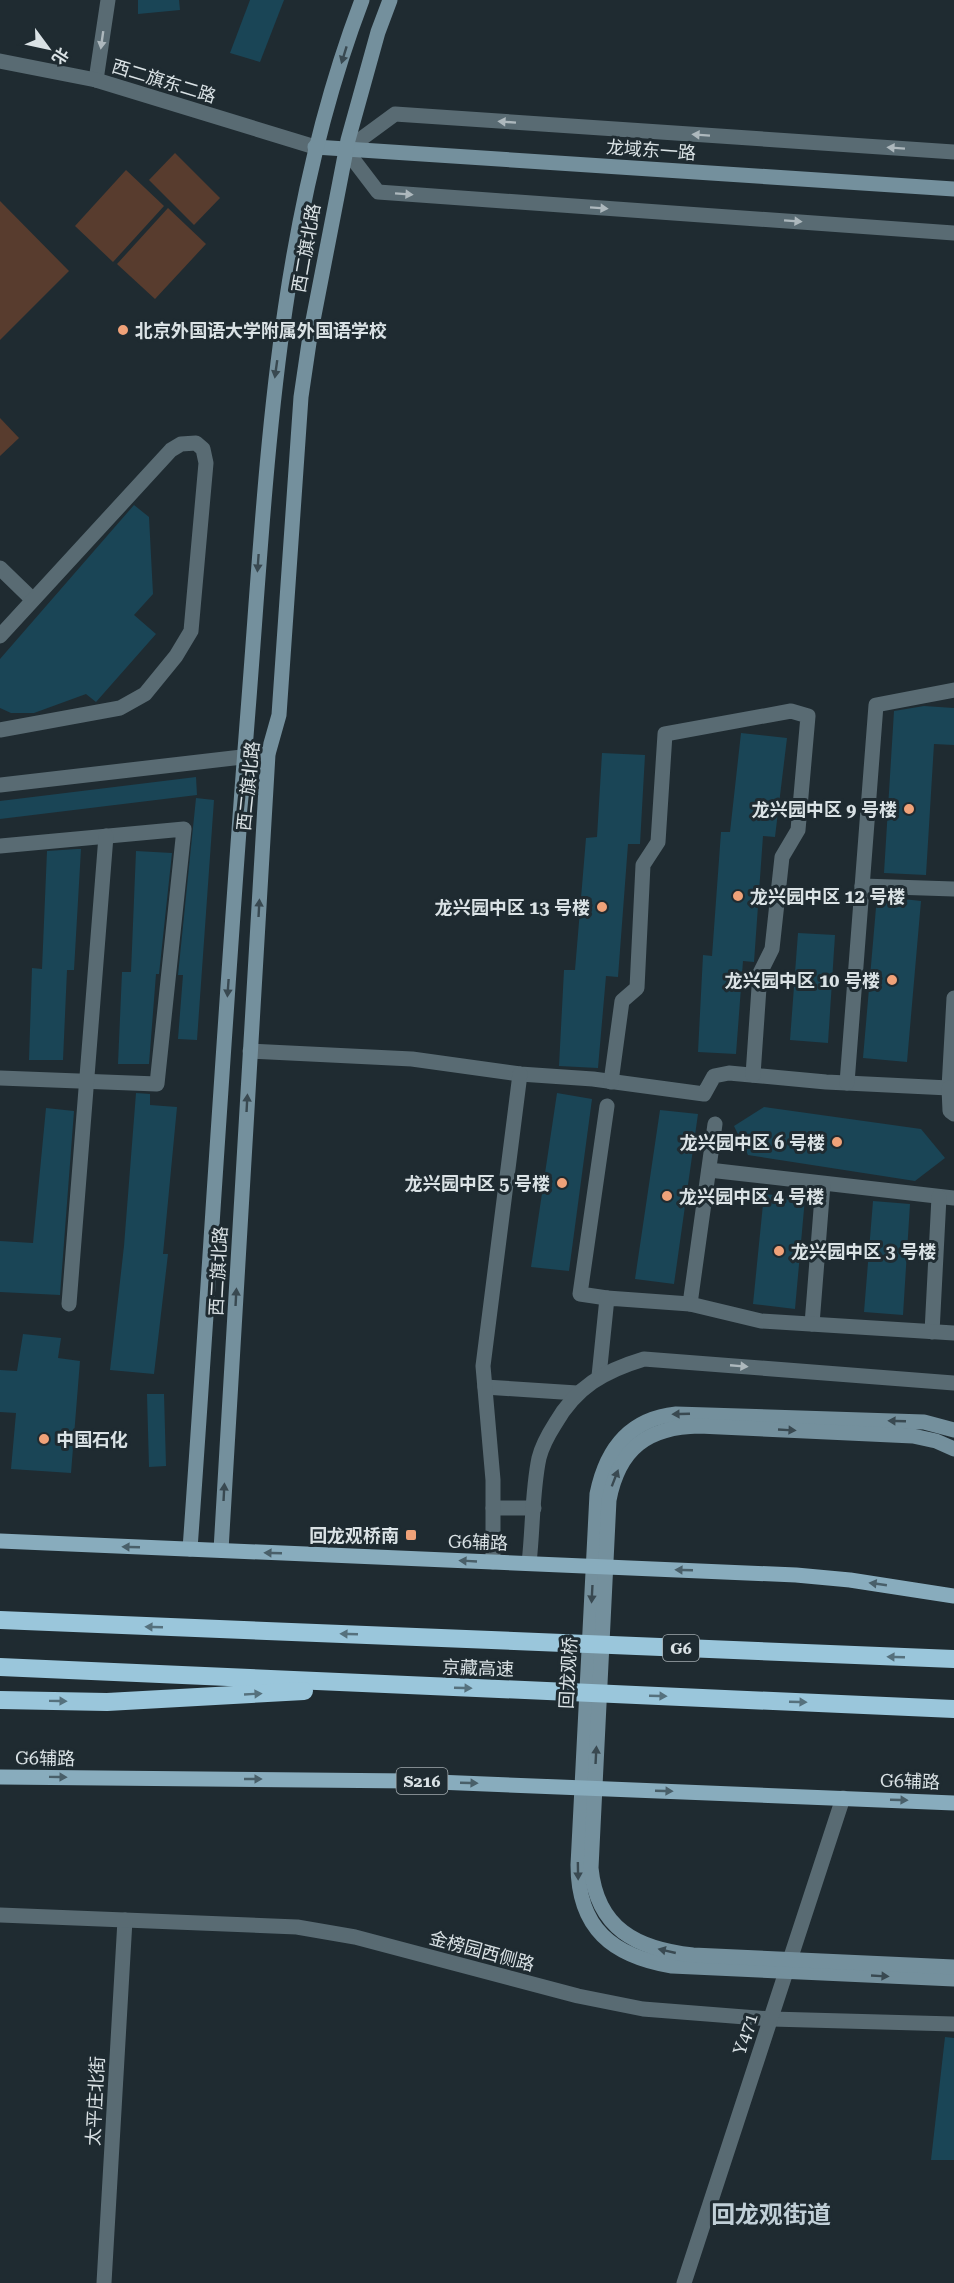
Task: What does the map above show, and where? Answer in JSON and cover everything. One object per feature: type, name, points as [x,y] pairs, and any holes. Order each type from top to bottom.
[{"type":"highway","name":"京藏高速","points":[[0,1620],[954,1659]]},
{"type":"highway","name":"京藏高速","points":[[420,1637],[743,1651]]},
{"type":"highway","name":"京藏高速","points":[[0,1667],[954,1709]]},
{"type":"highway","points":[[0,1700],[107,1702],[405,1685]]},
{"type":"main road","name":"西二旗北路","points":[[190,1549],[244,756],[272,397],[288,280],[315,147],[362,0]]},
{"type":"main road","name":"西二旗北路","points":[[221,1550],[268,754],[279,715],[301,397],[333,207],[378,32],[390,0]]},
{"type":"main road","name":"龙域东一路","points":[[315,147],[954,189]]},
{"type":"main road","points":[[601,1535],[597,1494],[605,1464],[621,1439],[632,1429],[654,1419],[687,1414],[914,1421],[934,1423],[954,1430]]},
{"type":"main road","points":[[601,1535],[617,1473],[633,1448],[653,1433],[665,1429],[699,1426],[913,1436],[936,1441],[954,1449]]},
{"type":"main road","name":"回龙观桥","points":[[601,1535],[587,1813],[580,1892],[589,1917],[606,1940],[628,1954],[657,1963],[744,1963],[823,1967]]},
{"type":"main road","name":"G6辅路","points":[[0,1541],[796,1575],[954,1596]]},
{"type":"main road","points":[[936,1593],[954,1591]]},
{"type":"main road","name":"G6辅路","points":[[0,1777],[412,1781],[954,1803]]},
{"type":"main road","points":[[823,1967],[954,1967]]},
{"type":"main road","points":[[823,1967],[954,1979]]},
{"type":"street","points":[[96,80],[108,0]]},
{"type":"street","name":"西二旗东二路","points":[[0,61],[96,80],[315,147]]},
{"type":"street","points":[[954,152],[395,114],[346,150],[378,192],[954,233]]},
{"type":"street","points":[[0,636],[171,450],[181,444],[189,443],[196,443],[203,449],[206,463],[191,631],[176,656],[145,694],[120,708],[0,730]]},
{"type":"street","points":[[0,568],[32,599]]},
{"type":"street","points":[[847,1083],[876,705],[954,690]]},
{"type":"street","points":[[610,1082],[622,1001],[637,988],[643,865],[658,842],[665,734],[791,711],[808,716],[798,830],[782,857],[772,949],[760,973],[753,1075]]},
{"type":"street","points":[[0,785],[268,754]]},
{"type":"street","points":[[0,846],[184,829],[156,1084],[0,1078]]},
{"type":"street","points":[[69,1304],[106,836]]},
{"type":"street","points":[[862,886],[954,889]]},
{"type":"street","points":[[954,998],[949,1088],[950,1111],[954,1114]]},
{"type":"street","points":[[250,1051],[412,1059],[520,1074],[704,1094],[714,1076],[729,1073],[847,1083],[949,1088]]},
{"type":"street","points":[[494,1562],[493,1508],[483,1366],[520,1074]]},
{"type":"street","points":[[607,1106],[580,1294],[690,1304],[761,1321],[954,1333]]},
{"type":"street","points":[[690,1304],[715,1124]]},
{"type":"street","points":[[709,1170],[947,1197],[932,1332]]},
{"type":"street","points":[[812,1324],[823,1184]]},
{"type":"street","points":[[598,1376],[606,1298]]},
{"type":"street","points":[[529,1563],[539,1457],[562,1411],[577,1393],[598,1376],[619,1366],[644,1359],[954,1383]]},
{"type":"street","points":[[485,1387],[577,1393]]},
{"type":"street","points":[[493,1508],[534,1508]]},
{"type":"street","name":"Y471","points":[[684,2283],[843,1798]]},
{"type":"street","name":"金榜园西侧路","points":[[0,1915],[297,1927],[326,1932],[610,2003],[705,2015],[954,2024]]},
{"type":"street","name":"太平庄北街","points":[[104,2283],[124,1920]]},
{"type":"shaded area","points":[[175,153],[220,198],[194,225],[149,180]]},
{"type":"shaded area","points":[[126,170],[164,206],[113,262],[75,226]]},
{"type":"shaded area","points":[[0,201],[69,271],[0,340]]},
{"type":"shaded area","points":[[168,208],[206,244],[155,299],[117,264]]},
{"type":"shaded area","points":[[0,418],[19,438],[0,456]]},
{"type":"building","points":[[138,0],[179,0],[180,10],[138,14]]},
{"type":"building","points":[[250,0],[284,0],[260,62],[230,53]]},
{"type":"building","points":[[134,505],[149,517],[153,594],[134,615],[156,634],[96,702],[86,694],[34,713],[11,713],[0,708],[0,659]]},
{"type":"building","name":"龙兴园中区 9 号楼","points":[[924,706],[954,708],[954,745],[934,744],[926,875],[884,873],[894,711]]},
{"type":"building","name":"龙兴园中区 12 号楼","points":[[741,733],[787,738],[775,837],[763,836],[754,962],[743,961],[736,1054],[698,1052],[703,955],[712,956],[721,832],[730,832]]},
{"type":"building","name":"龙兴园中区 13 号楼","points":[[602,753],[645,755],[640,844],[628,844],[618,977],[606,976],[598,1068],[559,1066],[564,970],[575,970],[586,838],[597,837]]},
{"type":"building","points":[[196,777],[197,795],[0,819],[0,801]]},
{"type":"building","points":[[196,798],[214,800],[197,1040],[178,1039],[183,975],[178,975]]},
{"type":"building","points":[[81,849],[74,970],[67,970],[63,1060],[29,1060],[32,968],[42,969],[47,851]]},
{"type":"building","points":[[136,851],[172,853],[159,974],[156,974],[149,1064],[118,1064],[122,972],[131,972]]},
{"type":"building","name":"龙兴园中区 10 号楼","points":[[877,896],[921,901],[907,1062],[863,1058]]},
{"type":"building","points":[[798,933],[835,935],[828,1043],[790,1040]]},
{"type":"building","points":[[136,1093],[150,1094],[150,1105],[177,1107],[163,1254],[168,1254],[154,1374],[110,1370],[124,1246]]},
{"type":"building","name":"龙兴园中区 5 号楼","points":[[557,1093],[592,1099],[569,1271],[531,1267]]},
{"type":"building","name":"龙兴园中区 6 号楼","points":[[764,1107],[921,1129],[945,1158],[915,1181],[748,1155],[734,1126]]},
{"type":"building","points":[[46,1108],[74,1111],[60,1295],[0,1292],[0,1241],[33,1243]]},
{"type":"building","name":"龙兴园中区 4 号楼","points":[[660,1110],[698,1114],[674,1284],[635,1279]]},
{"type":"building","name":"龙兴园中区 3 号楼","points":[[764,1194],[805,1198],[795,1309],[753,1304]]},
{"type":"building","points":[[873,1201],[910,1204],[903,1315],[864,1312]]},
{"type":"building","points":[[23,1334],[61,1338],[58,1358],[80,1361],[71,1473],[11,1469],[16,1413],[0,1412],[0,1370],[17,1371]]},
{"type":"building","points":[[147,1394],[164,1394],[166,1466],[149,1467]]},
{"type":"building","points":[[945,2037],[954,2038],[954,2160],[931,2160]]},
{"type":"place","name":"北京外国语大学附属外国语学校","points":[[123,330]]},
{"type":"place","name":"龙兴园中区 9 号楼","points":[[909,809]]},
{"type":"place","name":"龙兴园中区 12 号楼","points":[[738,896]]},
{"type":"place","name":"龙兴园中区 13 号楼","points":[[602,907]]},
{"type":"place","name":"龙兴园中区 10 号楼","points":[[892,980]]},
{"type":"place","name":"龙兴园中区 6 号楼","points":[[837,1142]]},
{"type":"place","name":"龙兴园中区 5 号楼","points":[[562,1183]]},
{"type":"place","name":"龙兴园中区 4 号楼","points":[[667,1196]]},
{"type":"place","name":"龙兴园中区 3 号楼","points":[[779,1251]]},
{"type":"place","name":"中国石化","points":[[44,1439]]},
{"type":"place","name":"回龙观桥南","points":[[411,1535]]},
{"type":"district","name":"回龙观街道","points":[[771,2215]]}]
